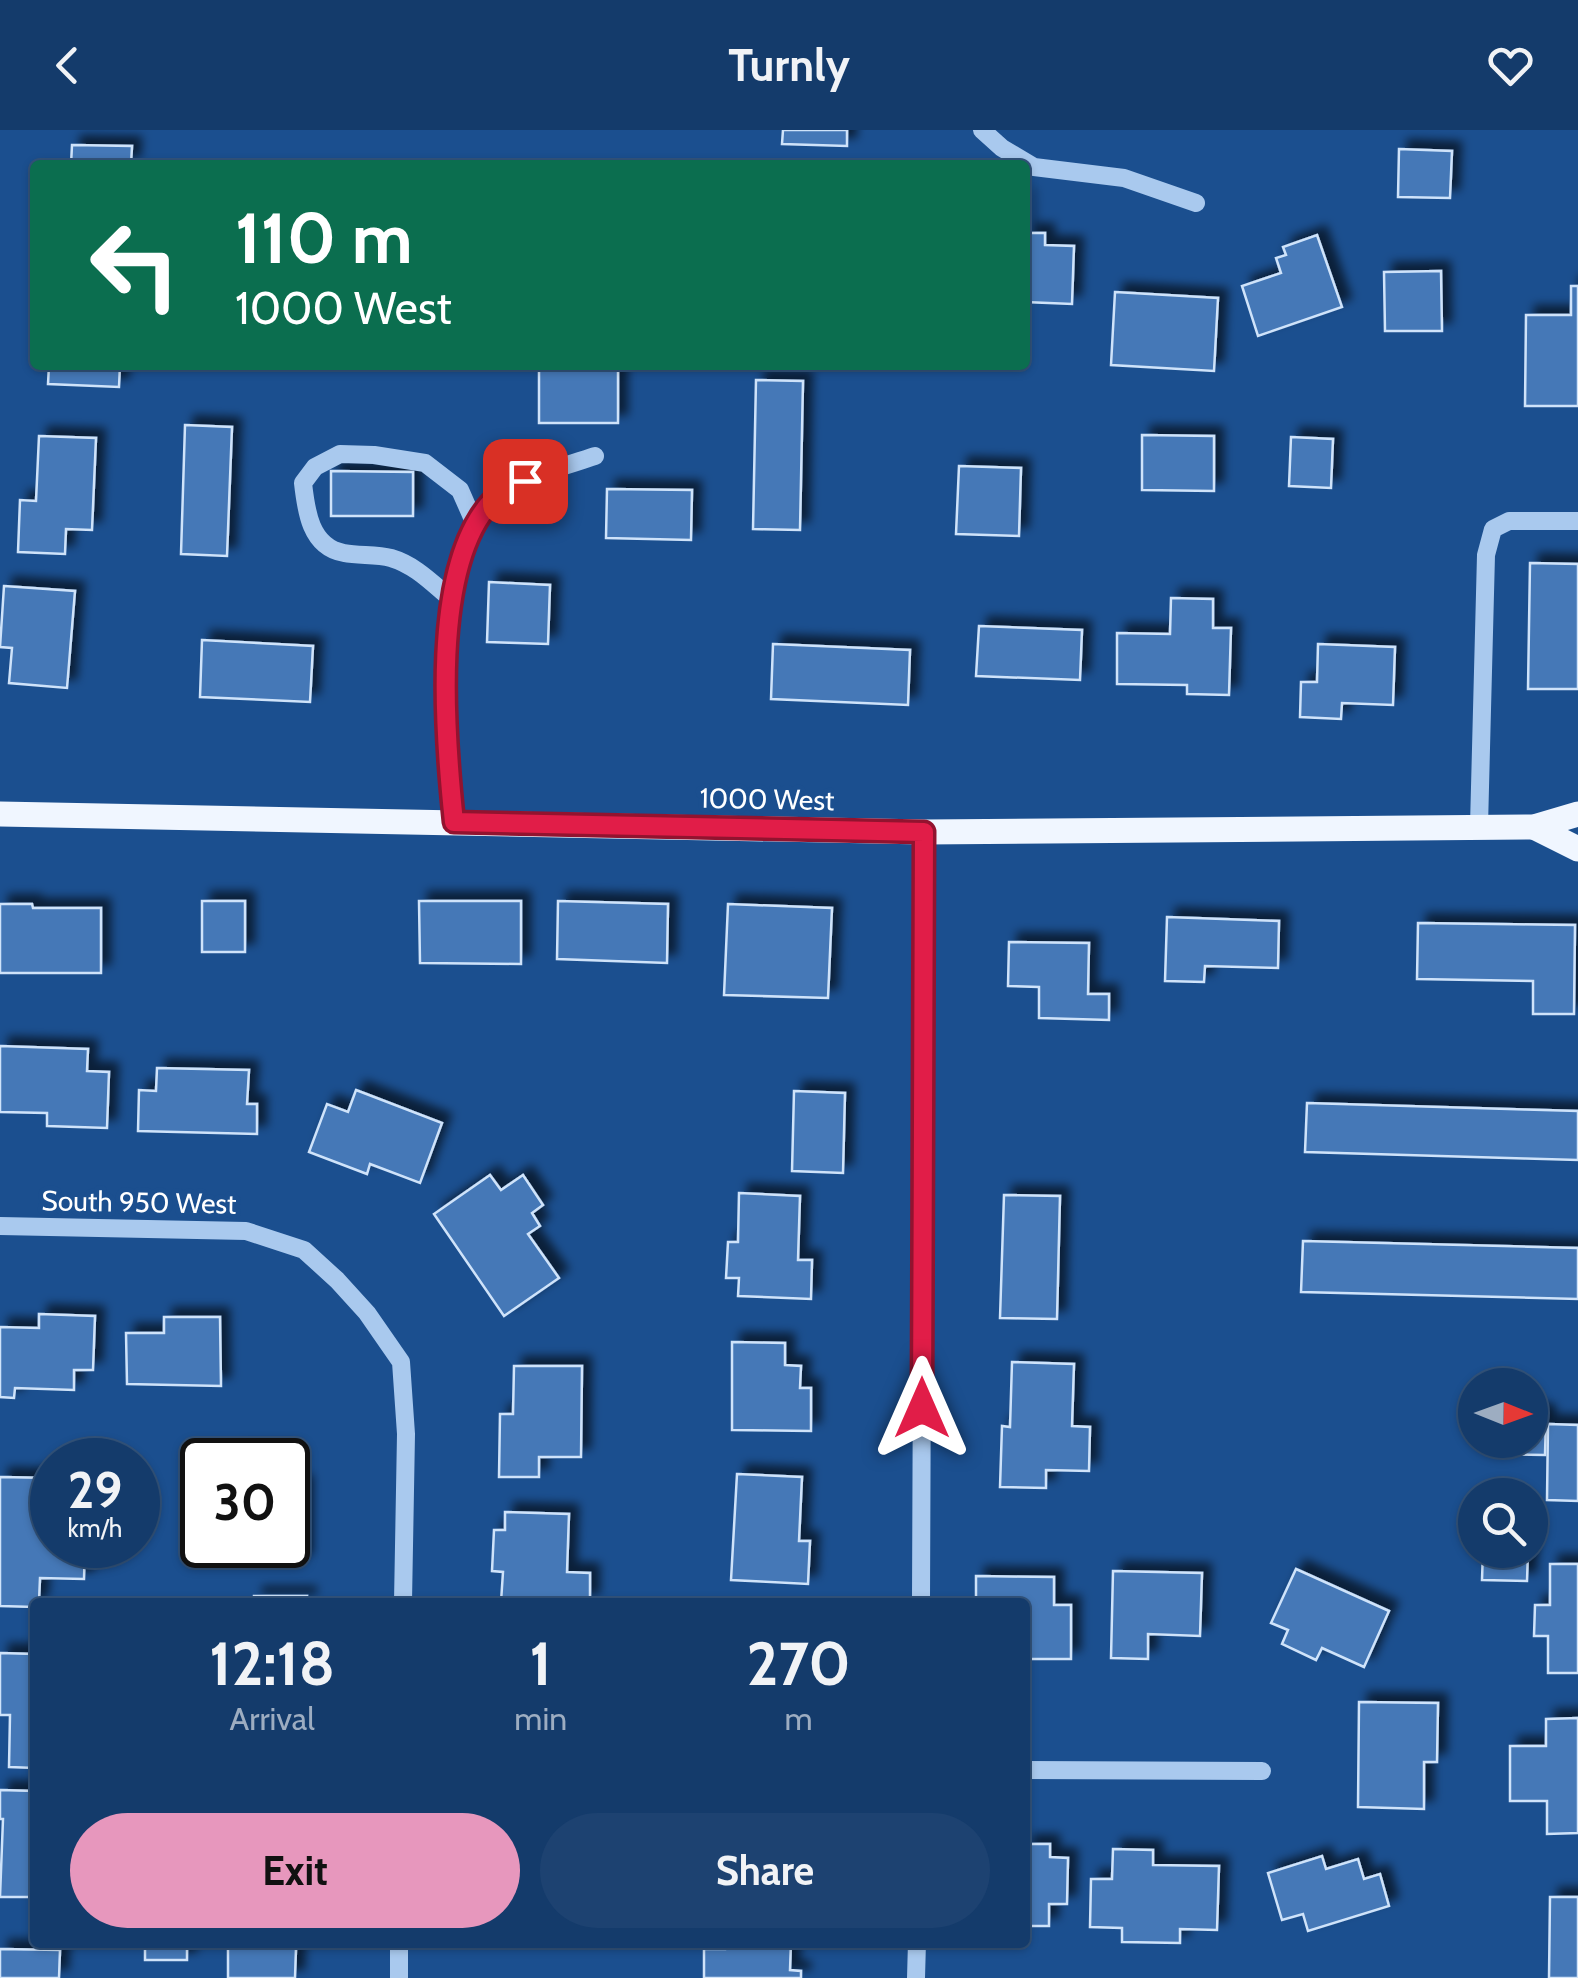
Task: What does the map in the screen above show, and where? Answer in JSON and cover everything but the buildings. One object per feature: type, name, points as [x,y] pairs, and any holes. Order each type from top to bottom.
[{"type":"main road","name":"1000 West","points":[[0,814],[924,832],[1534,827]]},
{"type":"main road","points":[[1534,827],[1578,814]]},
{"type":"main road","points":[[1534,827],[1578,849]]},
{"type":"street","points":[[982,130],[1023,160]]},
{"type":"street","points":[[1030,164],[1124,178],[1196,203]]},
{"type":"street","points":[[450,598],[412,566],[391,558],[342,553],[327,545],[312,528],[304,483],[315,467],[340,454],[426,463],[460,490],[474,524]]},
{"type":"street","points":[[454,822],[445,742],[450,598],[474,524],[494,498],[525,481],[594,456]]},
{"type":"street","points":[[1479,826],[1486,555],[1493,529],[1509,521],[1578,521]]},
{"type":"street","points":[[921,1598],[924,832]]},
{"type":"street","name":"South 950 West","points":[[0,1226],[246,1230],[304,1250],[338,1280],[400,1362],[406,1434],[404,1598]]},
{"type":"street","points":[[1030,1770],[1262,1771]]},
{"type":"street","points":[[399,1948],[399,1978]]},
{"type":"street","points":[[916,1978],[917,1948]]},
{"type":"route","points":[[525,481],[494,498],[474,524],[450,598],[445,742],[454,822],[924,832],[922,1408]]}]
